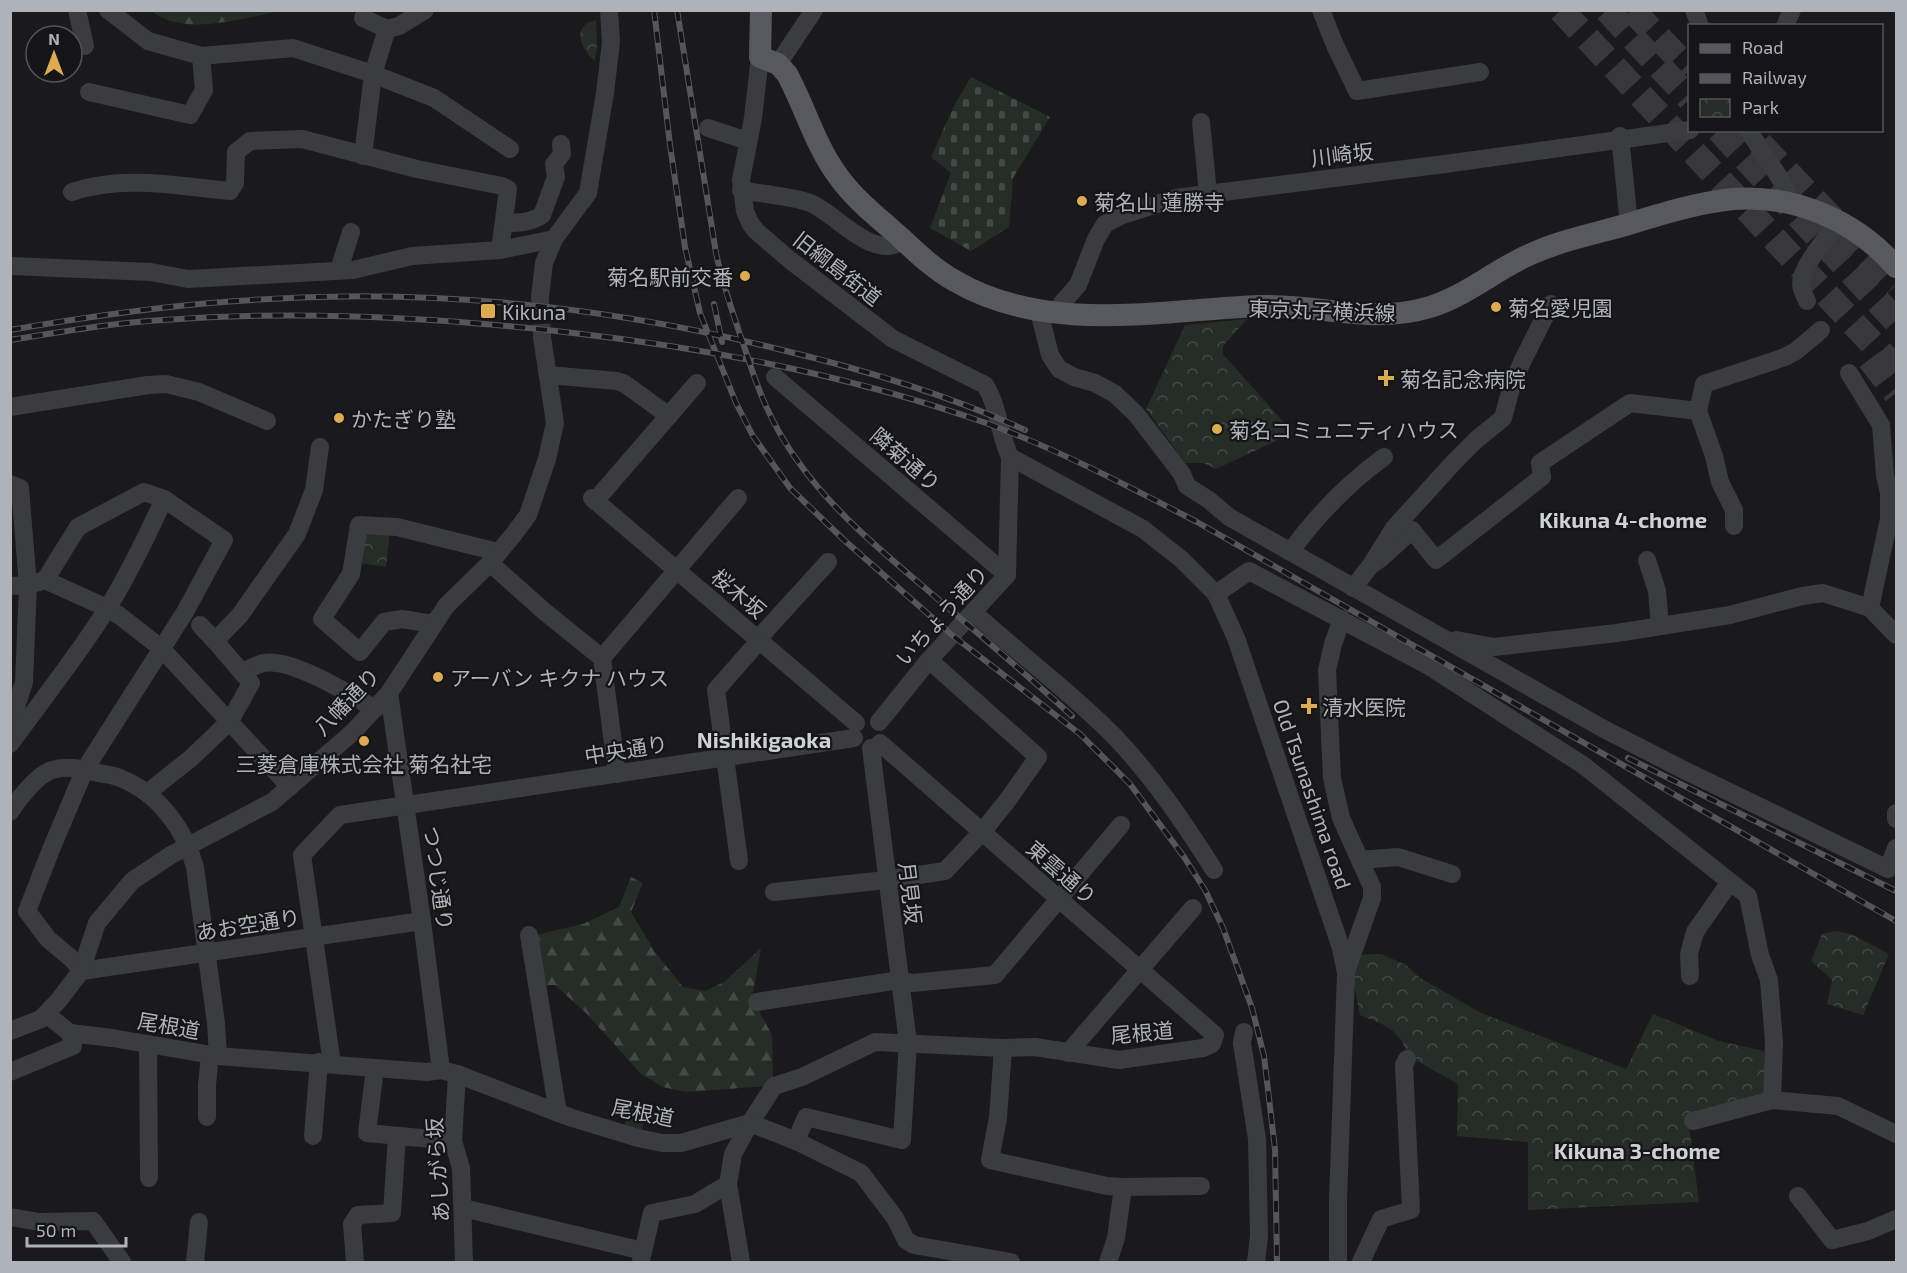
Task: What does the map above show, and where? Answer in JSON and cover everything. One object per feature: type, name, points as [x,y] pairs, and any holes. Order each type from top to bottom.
[{"type":"main road","points":[[761,10],[769,61]]},
{"type":"main road","name":"東京丸子横浜線","points":[[769,61],[787,74],[824,153],[837,175],[859,201],[928,262],[956,282],[1004,302],[1050,312],[1101,316],[1275,305],[1374,315],[1408,312],[1460,296],[1515,261],[1538,251],[1680,208],[1723,201],[1758,199],[1805,207],[1839,221],[1867,238],[1896,267]]},
{"type":"street","points":[[76,10],[85,46]]},
{"type":"street","points":[[108,10],[148,41],[201,56],[293,48],[373,74],[434,98],[510,149]]},
{"type":"street","points":[[363,18],[387,29],[407,22],[425,10]]},
{"type":"street","points":[[540,297],[544,262],[552,240],[588,193],[606,93],[610,42],[609,10]]},
{"type":"street","points":[[769,61],[814,10]]},
{"type":"street","points":[[1321,10],[1357,91],[1480,72]]},
{"type":"street","points":[[1786,24],[1792,10]]},
{"type":"street","points":[[363,156],[373,74],[387,29]]},
{"type":"street","points":[[89,92],[190,115],[204,90],[201,56]]},
{"type":"street","name":"旧綱島街道","points":[[769,61],[748,141],[741,180],[745,211],[750,223],[790,260],[894,339],[985,385],[992,395],[1004,445],[1010,457]]},
{"type":"street","points":[[1201,122],[1208,193]]},
{"type":"street","points":[[708,128],[748,141]]},
{"type":"street","name":"川崎坂","points":[[1050,312],[1062,303],[1078,285],[1096,239],[1106,224],[1120,216],[1176,198],[1688,130]]},
{"type":"street","points":[[1749,132],[1780,180],[1792,204]]},
{"type":"street","points":[[72,192],[119,182],[230,191],[235,183],[236,152],[250,141],[302,138],[363,156],[508,189],[500,250]]},
{"type":"street","points":[[1621,138],[1629,224]]},
{"type":"street","points":[[504,223],[518,224],[538,219],[542,215],[556,177],[554,164],[562,154],[561,144]]},
{"type":"street","points":[[741,190],[810,203],[831,215],[861,238],[889,247],[903,240]]},
{"type":"street","points":[[542,215],[546,217],[552,240]]},
{"type":"street","points":[[1807,301],[1801,289],[1804,269],[1839,221]]},
{"type":"street","points":[[339,270],[351,232]]},
{"type":"street","points":[[10,266],[151,272],[188,279],[353,270],[412,256],[500,250],[552,240]]},
{"type":"street","points":[[1353,588],[1371,565],[1394,528],[1454,462],[1503,418],[1522,362],[1551,304]]},
{"type":"street","points":[[1050,312],[1050,355],[1059,369],[1074,377],[1095,383],[1115,394],[1136,414],[1182,474],[1187,486],[1209,500],[1228,517],[1602,728],[1664,760],[1888,869],[1896,848]]},
{"type":"street","points":[[1734,526],[1734,510],[1720,482],[1714,456],[1698,411],[1704,384],[1785,357],[1796,351],[1821,330]]},
{"type":"street","name":"八幡通り","points":[[46,1014],[81,971],[97,923],[132,881],[149,868],[272,802],[353,732],[389,693],[446,606],[494,557],[528,515],[550,461],[555,423],[542,337]]},
{"type":"street","points":[[1849,373],[1881,425],[1885,475],[1889,493],[1889,519],[1870,608]]},
{"type":"street","points":[[548,375],[617,381],[625,384],[669,416],[697,383]]},
{"type":"street","name":"隣菊通り","points":[[775,377],[1007,575]]},
{"type":"street","points":[[10,406],[166,384],[199,392],[267,421]]},
{"type":"street","points":[[1371,565],[1412,530],[1436,560],[1542,477],[1540,463],[1630,403],[1698,411]]},
{"type":"street","name":"桜木坂","points":[[669,416],[593,499],[758,640],[855,730]]},
{"type":"street","points":[[215,641],[240,615],[297,534],[314,490],[320,447]]},
{"type":"street","name":"いちょう通り","points":[[879,722],[929,660],[1007,575],[1010,457]]},
{"type":"street","name":"Old Tsunashima road","points":[[1010,457],[1143,529],[1181,559],[1216,594],[1236,638],[1337,937],[1346,973],[1338,1263]]},
{"type":"street","points":[[1290,552],[1332,501],[1384,457]]},
{"type":"street","points":[[10,484],[20,488],[28,584],[24,682],[10,726]]},
{"type":"street","points":[[28,584],[78,527],[144,492],[164,499],[224,540],[191,617],[161,648],[85,769],[52,847],[19,914],[73,960],[81,971]]},
{"type":"street","points":[[602,658],[738,498]]},
{"type":"street","points":[[10,744],[70,663],[107,608],[142,546],[164,499]]},
{"type":"street","points":[[433,624],[402,618],[384,622],[360,652],[322,619],[351,574],[359,525],[397,527],[494,557],[545,612],[602,658],[617,774]]},
{"type":"street","points":[[1647,560],[1657,591],[1660,626]]},
{"type":"street","points":[[739,861],[716,690],[828,562]]},
{"type":"street","points":[[1216,594],[1249,571],[1427,665],[1583,765],[1748,896],[1760,955],[1769,980],[1774,1042],[1772,1100]]},
{"type":"street","points":[[28,584],[107,608],[161,648],[290,788]]},
{"type":"street","points":[[1442,638],[1494,647],[1730,615],[1823,592],[1870,608],[1896,635]]},
{"type":"street","points":[[973,612],[1113,736],[1164,795],[1214,870]]},
{"type":"street","points":[[147,793],[190,759],[230,721],[251,683],[191,617]]},
{"type":"street","points":[[1342,619],[1327,670],[1332,778],[1341,818],[1372,887],[1372,898],[1346,973]]},
{"type":"street","points":[[774,892],[945,871],[982,832],[1038,757],[929,660]]},
{"type":"street","points":[[243,672],[263,663],[288,665],[333,685],[375,709]]},
{"type":"street","name":"つつじ通り","points":[[389,693],[422,921],[449,1072]]},
{"type":"street","points":[[871,717],[879,722],[884,730],[876,746],[859,745],[855,730],[865,718],[871,717]]},
{"type":"street","name":"中央通り","points":[[314,937],[302,855],[340,814],[725,757],[855,730]]},
{"type":"street","name":"東雲通り","points":[[876,746],[982,832],[1215,1035]]},
{"type":"street","name":"月見坂","points":[[796,1141],[806,1117],[903,1140],[908,1043],[886,880],[876,746]]},
{"type":"street","points":[[10,812],[25,790],[51,770],[76,767],[121,778],[147,793],[168,812],[189,846],[195,867],[216,1023],[214,1055],[207,1085],[207,1118]]},
{"type":"street","points":[[1896,813],[1896,819]]},
{"type":"street","points":[[757,1002],[900,980],[912,983],[995,975],[1121,825]]},
{"type":"street","points":[[1360,860],[1398,857],[1452,874]]},
{"type":"street","points":[[1690,976],[1689,954],[1695,932],[1731,882]]},
{"type":"street","points":[[1068,1053],[1193,908]]},
{"type":"street","name":"あお空通り","points":[[81,971],[422,921]]},
{"type":"street","points":[[529,936],[558,1113]]},
{"type":"street","points":[[313,1136],[325,1063],[314,937]]},
{"type":"street","points":[[10,1031],[41,1019],[46,1014],[70,1033],[73,1046],[10,1072]]},
{"type":"street","points":[[1244,1032],[1242,1043],[1257,1139],[1259,1236],[1256,1263]]},
{"type":"street","name":"尾根道","points":[[70,1033],[214,1055],[449,1072],[558,1113],[638,1138],[662,1143],[681,1143],[750,1123],[774,1086],[802,1077],[875,1042],[1003,1048],[1035,1047],[1119,1060],[1203,1048],[1212,1044],[1215,1035]]},
{"type":"street","points":[[148,1044],[148,1178]]},
{"type":"street","points":[[1003,1048],[998,1118],[990,1160],[1123,1188],[1201,1186]]},
{"type":"street","points":[[1361,1263],[1381,1219],[1411,1210],[1404,1065],[1407,1059]]},
{"type":"street","points":[[375,1068],[367,1133],[453,1141]]},
{"type":"street","name":"あしがら坂","points":[[449,1072],[453,1141],[461,1168],[464,1263]]},
{"type":"street","points":[[1693,1121],[1772,1100],[1838,1106],[1896,1134]]},
{"type":"street","points":[[741,1263],[728,1184],[733,1154],[750,1123],[796,1141],[861,1173],[889,1209],[906,1240],[914,1245],[1011,1263]]},
{"type":"street","points":[[355,1263],[352,1224],[358,1215],[392,1213],[397,1136]]},
{"type":"street","points":[[463,1208],[490,1216],[513,1218],[642,1257],[652,1213],[695,1204],[728,1184]]},
{"type":"street","points":[[1108,1263],[1116,1238],[1123,1188]]},
{"type":"street","points":[[1798,1196],[1832,1240],[1868,1231],[1896,1219]]},
{"type":"street","points":[[10,1217],[39,1222],[93,1221],[122,1263]]},
{"type":"street","points":[[195,1263],[199,1222]]},
{"type":"green space","points":[[152,11],[281,11],[232,21],[197,24],[165,19]]},
{"type":"green space","points":[[596,20],[595,61],[582,44],[581,32],[588,23]]},
{"type":"green space","points":[[971,77],[1050,117],[1013,178],[1009,227],[971,251],[930,228],[951,173],[931,157],[954,106]]},
{"type":"green space","points":[[1247,319],[1223,346],[1223,354],[1293,433],[1216,469],[1203,463],[1185,463],[1146,409],[1185,325]]},
{"type":"green space","points":[[364,531],[390,531],[386,567],[359,563]]},
{"type":"green space","points":[[631,877],[643,883],[631,912],[655,952],[683,987],[705,991],[724,982],[761,948],[752,998],[772,1035],[773,1077],[767,1086],[686,1092],[663,1087],[641,1074],[587,1014],[555,985],[542,985],[536,935],[583,924],[619,907]]},
{"type":"green space","points":[[1835,931],[1851,934],[1889,954],[1863,1015],[1827,1004],[1832,980],[1811,961],[1822,934]]},
{"type":"green space","points":[[1381,954],[1406,965],[1420,978],[1481,1013],[1626,1069],[1653,1014],[1719,1041],[1764,1051],[1765,1096],[1688,1118],[1699,1202],[1528,1210],[1528,1142],[1457,1136],[1458,1084],[1408,1056],[1402,1041],[1393,1031],[1360,1015],[1352,975],[1354,957]]},
{"type":"green space","points":[[631,1102],[649,1106],[641,1132],[624,1127]]},
{"type":"tunnel","points":[[1561,10],[1896,369]]},
{"type":"tunnel","points":[[1607,10],[1688,97]]},
{"type":"tunnel","points":[[1632,10],[1688,68]]},
{"type":"tunnel","points":[[1721,132],[1896,321]]},
{"type":"tunnel","points":[[1760,144],[1896,285]]},
{"type":"tunnel","points":[[540,297],[542,337]]},
{"type":"tunnel","points":[[1870,359],[1896,393]]},
{"type":"railway","points":[[654,10],[685,247],[700,313],[736,403],[753,436],[790,488],[844,540],[952,635],[1080,734],[1130,784],[1184,857],[1205,890],[1223,928],[1252,1008],[1264,1056],[1275,1149],[1277,1262]]},
{"type":"railway","points":[[677,10],[716,253],[755,379],[780,433],[810,478],[856,528],[1072,716]]},
{"type":"railway","points":[[10,330],[152,309],[305,297],[374,296],[510,303],[645,321],[809,357],[934,394],[1025,430]]},
{"type":"railway","points":[[714,304],[722,342]]},
{"type":"railway","points":[[10,340],[124,323],[214,317],[317,316],[419,319],[522,327],[678,347],[782,366],[936,406],[1040,445],[1120,482],[1197,522],[1896,921]]},
{"type":"railway","points":[[1628,758],[1896,891]]},
{"type":"place","name":"菊名山 蓮勝寺","points":[[1082,201]]},
{"type":"place","name":"菊名駅前交番","points":[[745,276]]},
{"type":"place","name":"菊名愛児園","points":[[1496,307]]},
{"type":"place","name":"Kikuna","points":[[488,311]]},
{"type":"place","name":"菊名記念病院","points":[[1386,378]]},
{"type":"place","name":"かたぎり塾","points":[[339,418]]},
{"type":"place","name":"菊名コミュニティハウス","points":[[1217,429]]},
{"type":"place","name":"アーバン キクナ ハウス","points":[[438,677]]},
{"type":"place","name":"清水医院","points":[[1309,706]]},
{"type":"place","name":"三菱倉庫株式会社 菊名社宅","points":[[364,741]]},
{"type":"district","name":"Kikuna 4-chome","points":[[1623,519]]},
{"type":"district","name":"Nishikigaoka","points":[[764,739]]},
{"type":"district","name":"Kikuna 3-chome","points":[[1637,1150]]}]
